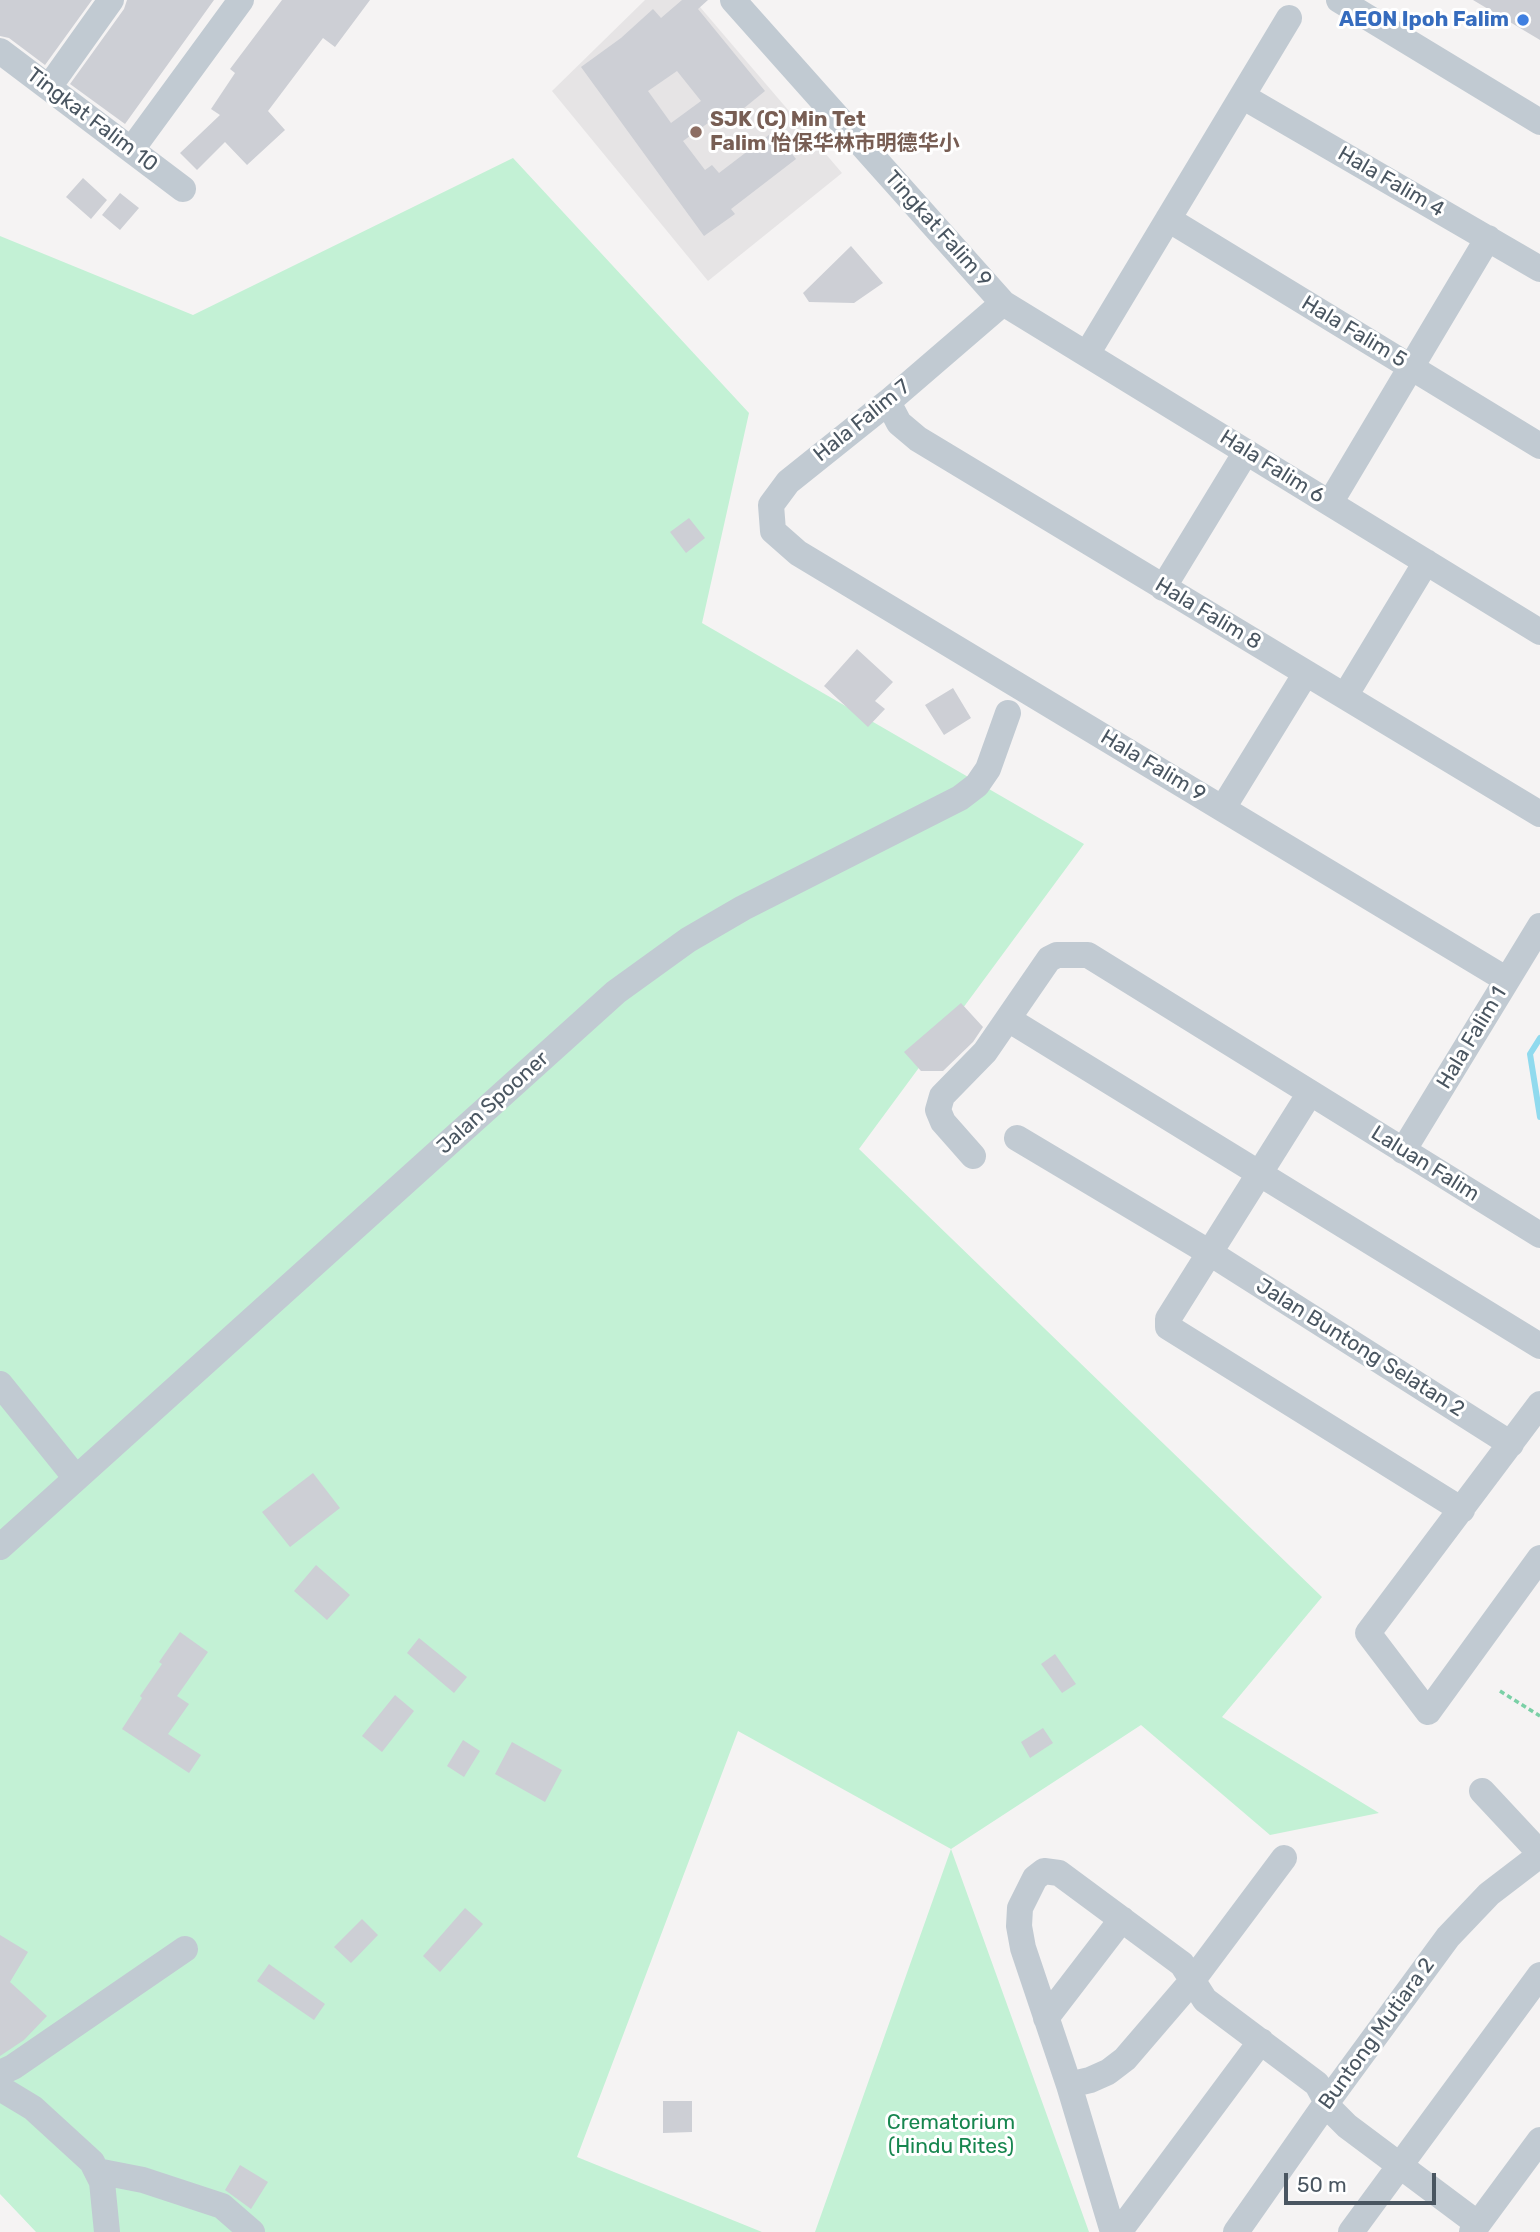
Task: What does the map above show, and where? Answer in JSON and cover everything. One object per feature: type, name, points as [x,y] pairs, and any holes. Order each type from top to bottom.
[{"type":"street","points":[[49,87],[111,0]]},
{"type":"street","points":[[132,149],[241,0]]},
{"type":"street","name":"Tingkat Falim 9","points":[[733,0],[1003,303]]},
{"type":"street","points":[[1339,0],[1540,122]]},
{"type":"street","points":[[1087,354],[1289,18]]},
{"type":"street","name":"Tingkat Falim 10","points":[[0,51],[183,189]]},
{"type":"street","name":"Hala Falim 4","points":[[1242,96],[1540,269]]},
{"type":"street","name":"Hala Falim 5","points":[[1168,219],[1540,446]]},
{"type":"street","points":[[1330,503],[1488,239]]},
{"type":"street","name":"Hala Falim 6","points":[[1003,303],[1540,632]]},
{"type":"street","name":"Hala Falim 7","points":[[798,554],[773,531],[771,505],[788,482],[888,402],[1003,303]]},
{"type":"street","name":"Hala Falim 8","points":[[888,402],[899,423],[918,439],[1540,814]]},
{"type":"street","points":[[1163,587],[1246,452]]},
{"type":"street","name":"Hala Falim 9","points":[[798,554],[1507,980]]},
{"type":"street","points":[[1345,696],[1426,562]]},
{"type":"street","points":[[1223,808],[1306,673]]},
{"type":"street","name":"Jalan Spooner","points":[[0,1547],[616,992],[688,940],[743,908],[960,798],[977,785],[988,769],[1008,713]]},
{"type":"street","name":"Hala Falim 1","points":[[1403,1151],[1540,926]]},
{"type":"street","name":"Laluan Falim","points":[[1008,1019],[1048,959],[1057,955],[1088,955],[1540,1235]]},
{"type":"street","points":[[973,1156],[943,1122],[940,1103],[942,1096],[985,1052],[1008,1019],[1540,1346]]},
{"type":"street","points":[[1310,1093],[1168,1320],[1168,1327],[1462,1510]]},
{"type":"street","name":"Jalan Buntong Selatan 2","points":[[1017,1138],[1210,1252],[1510,1444]]},
{"type":"street","points":[[0,1384],[76,1478]]},
{"type":"street","points":[[1540,1404],[1368,1633],[1428,1712],[1540,1558]]},
{"type":"street","points":[[1482,1791],[1540,1854]]},
{"type":"street","name":"Buntong Mutiara 2","points":[[1236,2232],[1448,1937],[1489,1894],[1540,1854]]},
{"type":"street","points":[[1069,2085],[1108,2072],[1125,2059],[1192,1981],[1284,1858]]},
{"type":"street","points":[[1113,2232],[1069,2085],[1023,1948],[1019,1926],[1020,1908],[1035,1878],[1044,1871],[1059,1873],[1182,1964],[1205,2000],[1317,2084],[1337,2117],[1475,2228],[1540,2140]]},
{"type":"street","points":[[1046,2018],[1122,1919]]},
{"type":"street","points":[[0,2073],[13,2067],[185,1949]]},
{"type":"street","points":[[1351,2232],[1540,1975]]},
{"type":"street","points":[[1119,2232],[1261,2041]]},
{"type":"street","points":[[0,2088],[33,2108],[92,2162],[102,2182],[107,2232]]},
{"type":"street","points":[[97,2171],[143,2180],[222,2206],[252,2232]]},
{"type":"path","points":[[1500,1691],[1540,1716]]},
{"type":"shaded area","name":"SJK (C) Min Tet Falim 怡保华林市明德华小","points":[[645,0],[694,0],[842,173],[708,281],[552,91]]},
{"type":"green space","points":[[513,158],[749,413],[702,623],[1084,844],[859,1149],[1322,1597],[1222,1717],[1379,1813],[1270,1835],[1141,1725],[951,1849],[738,1731],[577,2157],[762,2232],[36,2232],[0,2194],[0,236],[193,315]]},
{"type":"green space","name":"Crematorium (Hindu Rites)","points":[[951,1849],[1089,2232],[815,2232]]},
{"type":"building","points":[[0,0],[92,0],[45,65],[9,38],[0,36]]},
{"type":"building","points":[[127,0],[214,0],[125,124],[70,84],[124,9]]},
{"type":"building","points":[[282,0],[370,0],[335,47],[323,38],[268,111],[285,130],[247,165],[225,142],[197,170],[180,153],[220,115],[211,109],[235,73],[230,69]]},
{"type":"building","points":[[682,0],[708,0],[698,9],[765,91],[722,126],[715,118],[683,141],[705,170],[712,165],[719,173],[774,131],[796,159],[731,209],[735,214],[704,236],[581,67],[621,38],[653,9],[661,18]],"holes":[[[677,71],[701,101],[671,123],[648,91]]]},
{"type":"building","name":"AEON Ipoh Falim","points":[[1473,0],[1540,0],[1540,40]]},
{"type":"building","points":[[83,178],[107,200],[91,219],[66,197]]},
{"type":"building","points":[[120,193],[139,208],[120,230],[102,215]]},
{"type":"building","points":[[851,246],[883,283],[854,303],[809,302],[803,293]]},
{"type":"building","points":[[689,518],[705,538],[686,553],[670,532]]},
{"type":"building","points":[[857,649],[893,682],[875,701],[885,709],[868,727],[824,686]]},
{"type":"building","points":[[953,688],[971,718],[944,735],[925,705]]},
{"type":"building","points":[[961,1003],[983,1027],[973,1042],[943,1071],[921,1071],[904,1052]]},
{"type":"building","points":[[313,1473],[340,1508],[290,1547],[262,1512]]},
{"type":"building","points":[[316,1565],[350,1595],[327,1620],[294,1591]]},
{"type":"building","points":[[180,1632],[208,1652],[177,1696],[189,1704],[168,1734],[201,1755],[189,1773],[122,1729],[162,1664],[159,1662]]},
{"type":"building","points":[[419,1638],[467,1677],[454,1693],[407,1653]]},
{"type":"building","points":[[1055,1654],[1076,1684],[1062,1693],[1041,1664]]},
{"type":"building","points":[[395,1695],[414,1711],[382,1752],[362,1736]]},
{"type":"building","points":[[1043,1728],[1053,1743],[1030,1758],[1021,1742]]},
{"type":"building","points":[[463,1740],[480,1751],[464,1777],[447,1766]]},
{"type":"building","points":[[512,1742],[562,1770],[545,1802],[495,1774]]},
{"type":"building","points":[[465,1908],[483,1924],[440,1972],[423,1956]]},
{"type":"building","points":[[362,1919],[378,1935],[351,1963],[334,1947]]},
{"type":"building","points":[[0,1935],[28,1952],[10,1982],[47,2016],[24,2040],[0,2056]]},
{"type":"building","points":[[269,1964],[325,2004],[314,2020],[257,1981]]},
{"type":"building","points":[[663,2101],[692,2101],[692,2132],[663,2133]]},
{"type":"building","points":[[240,2165],[268,2182],[251,2209],[225,2190]]},
{"type":"waterway","points":[[1540,1038],[1530,1054],[1540,1117]]},
{"type":"place","name":"AEON Ipoh Falim","points":[[1523,20]]},
{"type":"place","name":"SJK (C) Min Tet Falim 怡保华林市明德华小","points":[[696,132]]}]
